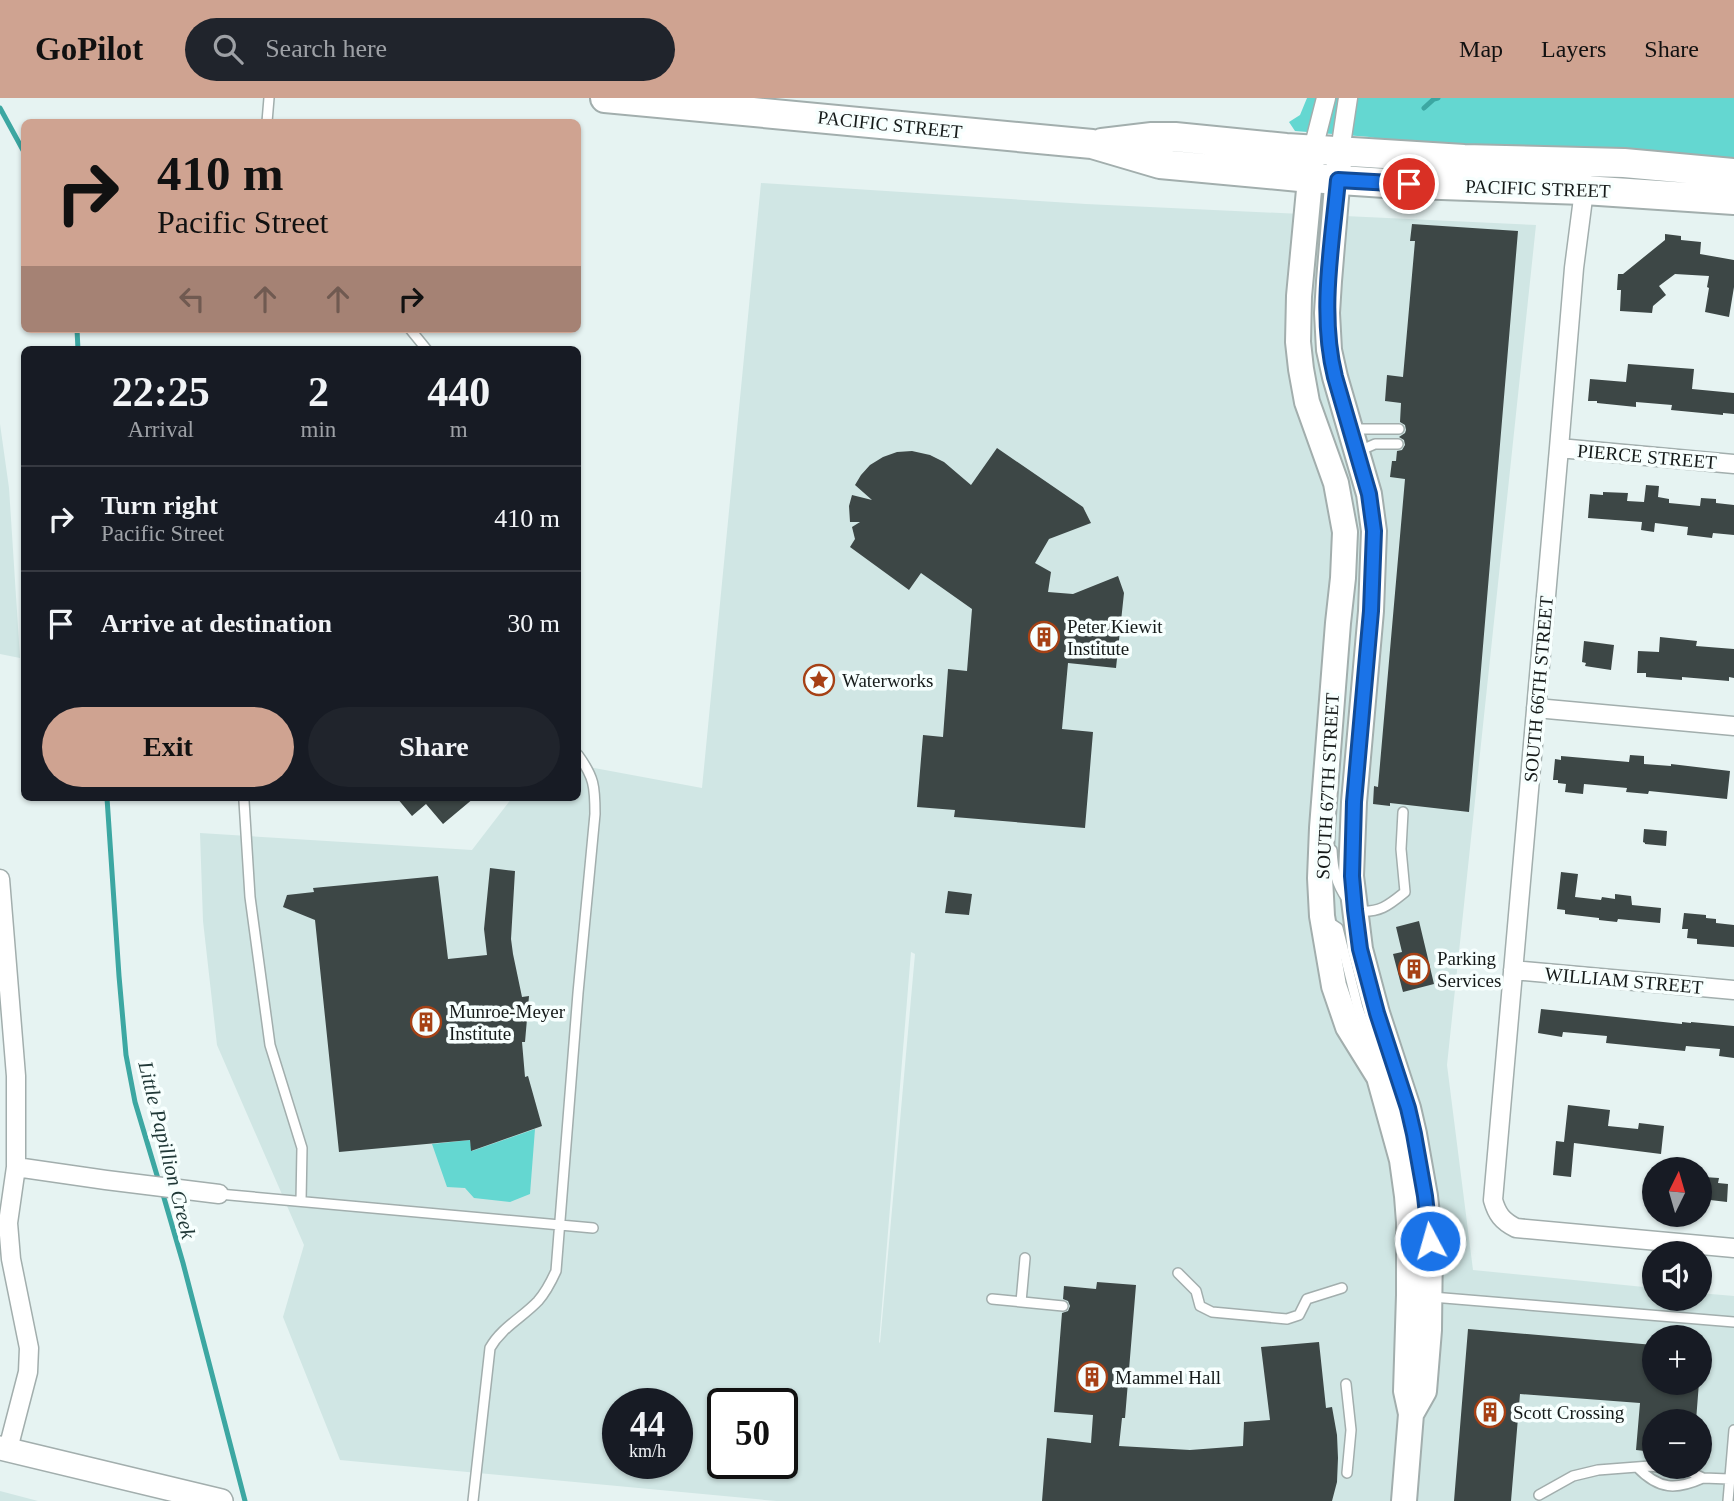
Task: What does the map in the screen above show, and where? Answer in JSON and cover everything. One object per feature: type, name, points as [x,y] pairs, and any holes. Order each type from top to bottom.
[{"type":"main road","name":"PACIFIC STREET","points":[[605,98],[790,106],[1092,144],[1160,164],[1310,178],[1584,190],[1734,200]]},
{"type":"main road","name":"PACIFIC STREET","points":[[1092,144],[1175,136],[1327,150],[1464,159],[1624,163],[1734,173]]},
{"type":"main road","name":"SOUTH 67TH STREET","points":[[1327,150],[1310,178],[1299,296],[1298,342],[1307,402],[1336,483],[1345,533],[1322,828],[1322,916],[1335,986],[1348,1027],[1379,1077],[1402,1160],[1409,1222],[1406,1391],[1411,1414],[1404,1501]]},
{"type":"main road","name":"SOUTH 67TH STREET","points":[[1327,150],[1338,180],[1329,281],[1328,332],[1331,362],[1371,505],[1374,531],[1371,611],[1354,802],[1352,876],[1355,910],[1360,949],[1411,1121],[1430,1241],[1431,1297],[1424,1391],[1411,1414]]},
{"type":"main road","points":[[1325,451],[1342,467],[1363,549],[1372,572]]},
{"type":"street","points":[[1326,98],[1327,150]]},
{"type":"street","points":[[1327,150],[1348,98]]},
{"type":"street","name":"SOUTH 66TH STREET","points":[[1588,162],[1574,268],[1493,1200],[1499,1216],[1516,1227],[1734,1248]]},
{"type":"street","name":"PIERCE STREET","points":[[1559,448],[1734,464]]},
{"type":"street","points":[[1536,708],[1734,726]]},
{"type":"street","points":[[0,879],[5,1003],[16,1076],[16,1167],[4,1223],[29,1348],[28,1372],[3,1447],[221,1501]]},
{"type":"street","name":"WILLIAM STREET","points":[[1513,970],[1734,990]]},
{"type":"street","points":[[16,1167],[219,1194]]},
{"type":"lane","points":[[267,119],[269,98]]},
{"type":"lane","points":[[1354,440],[1370,430],[1399,429]]},
{"type":"lane","points":[[1354,440],[1398,444]]},
{"type":"lane","points":[[1333,684],[1338,713],[1335,790]]},
{"type":"lane","points":[[473,1501],[490,1348],[496,1337],[539,1300],[556,1271],[595,814],[595,788],[589,769],[581,759]]},
{"type":"lane","points":[[244,801],[250,897],[270,1045],[302,1148],[301,1201]]},
{"type":"lane","points":[[1333,841],[1334,875],[1341,891],[1355,910],[1367,912],[1386,908],[1405,892],[1401,849],[1403,812]]},
{"type":"lane","points":[[1322,916],[1338,929],[1358,1008],[1370,1041],[1390,1055]]},
{"type":"lane","points":[[219,1194],[593,1228]]},
{"type":"lane","points":[[1021,1302],[1025,1258]]},
{"type":"lane","points":[[1178,1273],[1196,1291],[1200,1306],[1212,1312],[1287,1319],[1299,1315],[1307,1299],[1342,1288]]},
{"type":"lane","points":[[1431,1297],[1734,1322]]},
{"type":"lane","points":[[992,1299],[1063,1306]]},
{"type":"lane","points":[[1346,1384],[1351,1430],[1347,1473]]},
{"type":"lane","points":[[1727,1501],[1734,1430]]},
{"type":"lane","points":[[1637,1467],[1642,1473]]},
{"type":"lane","points":[[1539,1494],[1573,1476],[1598,1470],[1642,1467]]},
{"type":"lane","points":[[1712,1478],[1730,1479]]},
{"type":"lane","points":[[1650,1479],[1671,1486],[1686,1485],[1701,1479]]},
{"type":"shaded area","points":[[1307,98],[1734,98],[1734,160],[1579,148],[1534,151],[1388,141],[1295,131],[1289,122],[1300,115]]},
{"type":"shaded area","points":[[761,183],[1086,204],[1536,225],[1447,1065],[1473,1270],[1642,1287],[1642,1311],[1712,1311],[1712,1294],[1734,1296],[1734,1501],[776,1501],[340,1460],[283,1317],[304,1245],[217,1045],[203,921],[200,833],[472,850],[510,801],[581,801],[581,766],[702,788]],"holes":[[[911,952],[915,954],[880,1343]]]},
{"type":"shaded area","points":[[0,424],[9,488],[20,658],[0,654]]},
{"type":"shaded area","points":[[535,1129],[530,1194],[510,1202],[474,1198],[465,1188],[447,1187],[432,1144],[470,1140],[472,1151]]},
{"type":"shaded area","points":[[0,1491],[38,1501],[0,1501]]},
{"type":"building","points":[[1412,224],[1518,231],[1469,812],[1390,803],[1390,806],[1373,804],[1374,786],[1378,787],[1405,479],[1390,477],[1392,461],[1396,461],[1397,451],[1402,450],[1405,445],[1404,440],[1399,437],[1406,430],[1405,425],[1400,422],[1401,403],[1385,401],[1387,375],[1403,377],[1415,241],[1410,241]]},
{"type":"building","points":[[1665,234],[1681,236],[1681,240],[1701,242],[1700,254],[1734,260],[1734,287],[1729,317],[1705,312],[1709,276],[1675,274],[1659,286],[1666,295],[1653,306],[1652,313],[1620,311],[1621,290],[1617,290],[1618,274],[1623,274],[1665,240]]},
{"type":"building","points":[[1628,364],[1694,369],[1692,389],[1734,393],[1734,414],[1671,410],[1672,405],[1636,402],[1636,407],[1588,401],[1590,379],[1626,382]]},
{"type":"building","name":"Peter Kiewit Institute","points":[[997,448],[1083,507],[1091,523],[1049,539],[1035,563],[1051,572],[1048,592],[1073,594],[1118,576],[1124,593],[1116,668],[1068,663],[1062,729],[1093,732],[1085,828],[954,817],[955,810],[917,807],[923,735],[943,737],[948,669],[967,671],[972,609],[921,573],[909,590],[850,547],[855,539],[852,527],[860,522],[850,522],[849,506],[852,495],[872,500],[855,485],[870,465],[897,452],[912,451],[944,462],[971,485]]},
{"type":"building","points":[[1646,485],[1659,486],[1658,497],[1669,499],[1669,503],[1700,506],[1701,498],[1716,499],[1716,503],[1734,505],[1734,535],[1713,533],[1712,538],[1687,535],[1688,527],[1655,523],[1654,532],[1641,530],[1642,522],[1588,518],[1590,494],[1628,493],[1627,501],[1644,502]]},
{"type":"building","points":[[1660,637],[1697,641],[1696,646],[1734,649],[1734,678],[1729,677],[1729,681],[1682,677],[1682,680],[1646,677],[1646,673],[1637,673],[1638,651],[1659,652]]},
{"type":"building","points":[[1584,641],[1614,645],[1611,670],[1585,666],[1586,663],[1582,662]]},
{"type":"building","points":[[1630,755],[1644,756],[1644,764],[1671,764],[1730,771],[1727,799],[1649,791],[1648,794],[1626,792],[1627,788],[1584,784],[1583,794],[1565,792],[1566,784],[1553,780],[1555,759],[1561,760],[1561,756],[1629,762]]},
{"type":"building","points":[[400,801],[470,801],[443,824],[426,804],[412,816]]},
{"type":"building","points":[[1644,829],[1667,831],[1666,846],[1645,844]]},
{"type":"building","name":"Munroe-Meyer Institute","points":[[490,868],[515,871],[511,939],[522,997],[529,996],[525,1042],[522,1042],[525,1077],[528,1076],[542,1126],[471,1151],[470,1140],[339,1152],[315,920],[283,907],[287,895],[314,892],[313,888],[438,876],[448,959],[487,955],[484,929]]},
{"type":"building","points":[[1561,872],[1578,874],[1575,897],[1601,900],[1602,897],[1615,899],[1615,894],[1631,896],[1632,905],[1661,908],[1660,923],[1618,919],[1617,922],[1565,914],[1565,910],[1557,909]]},
{"type":"building","points":[[948,891],[972,894],[969,915],[945,913]]},
{"type":"building","points":[[1684,913],[1706,915],[1706,918],[1716,919],[1716,923],[1734,925],[1734,947],[1697,944],[1697,939],[1687,938],[1688,929],[1682,929]]},
{"type":"building","name":"Parking Services","points":[[1419,921],[1434,984],[1403,992],[1393,954],[1402,952],[1396,927]]},
{"type":"building","points":[[1541,1009],[1682,1024],[1691,1022],[1734,1026],[1734,1058],[1719,1056],[1720,1049],[1686,1046],[1685,1051],[1606,1043],[1607,1036],[1563,1032],[1562,1037],[1538,1033]]},
{"type":"building","points":[[1568,1105],[1610,1110],[1608,1126],[1638,1129],[1639,1123],[1664,1126],[1661,1154],[1574,1143],[1571,1177],[1553,1175],[1556,1141],[1564,1142]]},
{"type":"building","points":[[1712,1178],[1719,1178],[1718,1183],[1728,1184],[1727,1202],[1712,1200]]},
{"type":"building","name":"Mammel Hall","points":[[1097,1282],[1136,1285],[1125,1418],[1122,1418],[1119,1446],[1190,1450],[1243,1446],[1244,1422],[1270,1420],[1261,1347],[1319,1342],[1326,1408],[1332,1407],[1337,1435],[1337,1482],[1332,1501],[1042,1501],[1047,1438],[1091,1443],[1093,1415],[1054,1412],[1062,1313],[1068,1311],[1070,1306],[1068,1301],[1063,1299],[1064,1286],[1096,1289]]},
{"type":"building","name":"Scott Crossing","points":[[1468,1329],[1642,1344],[1642,1395],[1698,1395],[1697,1409],[1642,1409],[1642,1451],[1636,1450],[1640,1403],[1520,1394],[1511,1501],[1454,1501]]},
{"type":"waterway","points":[[1424,108],[1438,98]]},
{"type":"waterway","name":"Little Papillion Creek","points":[[0,108],[21,146]]},
{"type":"waterway","name":"Little Papillion Creek","points":[[77,333],[78,346]]},
{"type":"waterway","name":"Little Papillion Creek","points":[[107,801],[126,1055],[135,1102],[159,1182]]},
{"type":"waterway","name":"Little Papillion Creek","points":[[162,1191],[245,1501]]},
{"type":"place","name":"Peter Kiewit Institute","points":[[1044,637]]},
{"type":"place","name":"Waterworks","points":[[819,680]]},
{"type":"place","name":"Parking Services","points":[[1414,969]]},
{"type":"place","name":"Munroe-Meyer Institute","points":[[426,1022]]},
{"type":"place","name":"Mammel Hall","points":[[1092,1377]]},
{"type":"place","name":"Scott Crossing","points":[[1490,1412]]},
{"type":"route","points":[[1409,184],[1338,180],[1327,313],[1331,362],[1369,494],[1374,531],[1371,611],[1354,802],[1352,876],[1355,910],[1360,949],[1414,1134],[1430,1241]]}]
